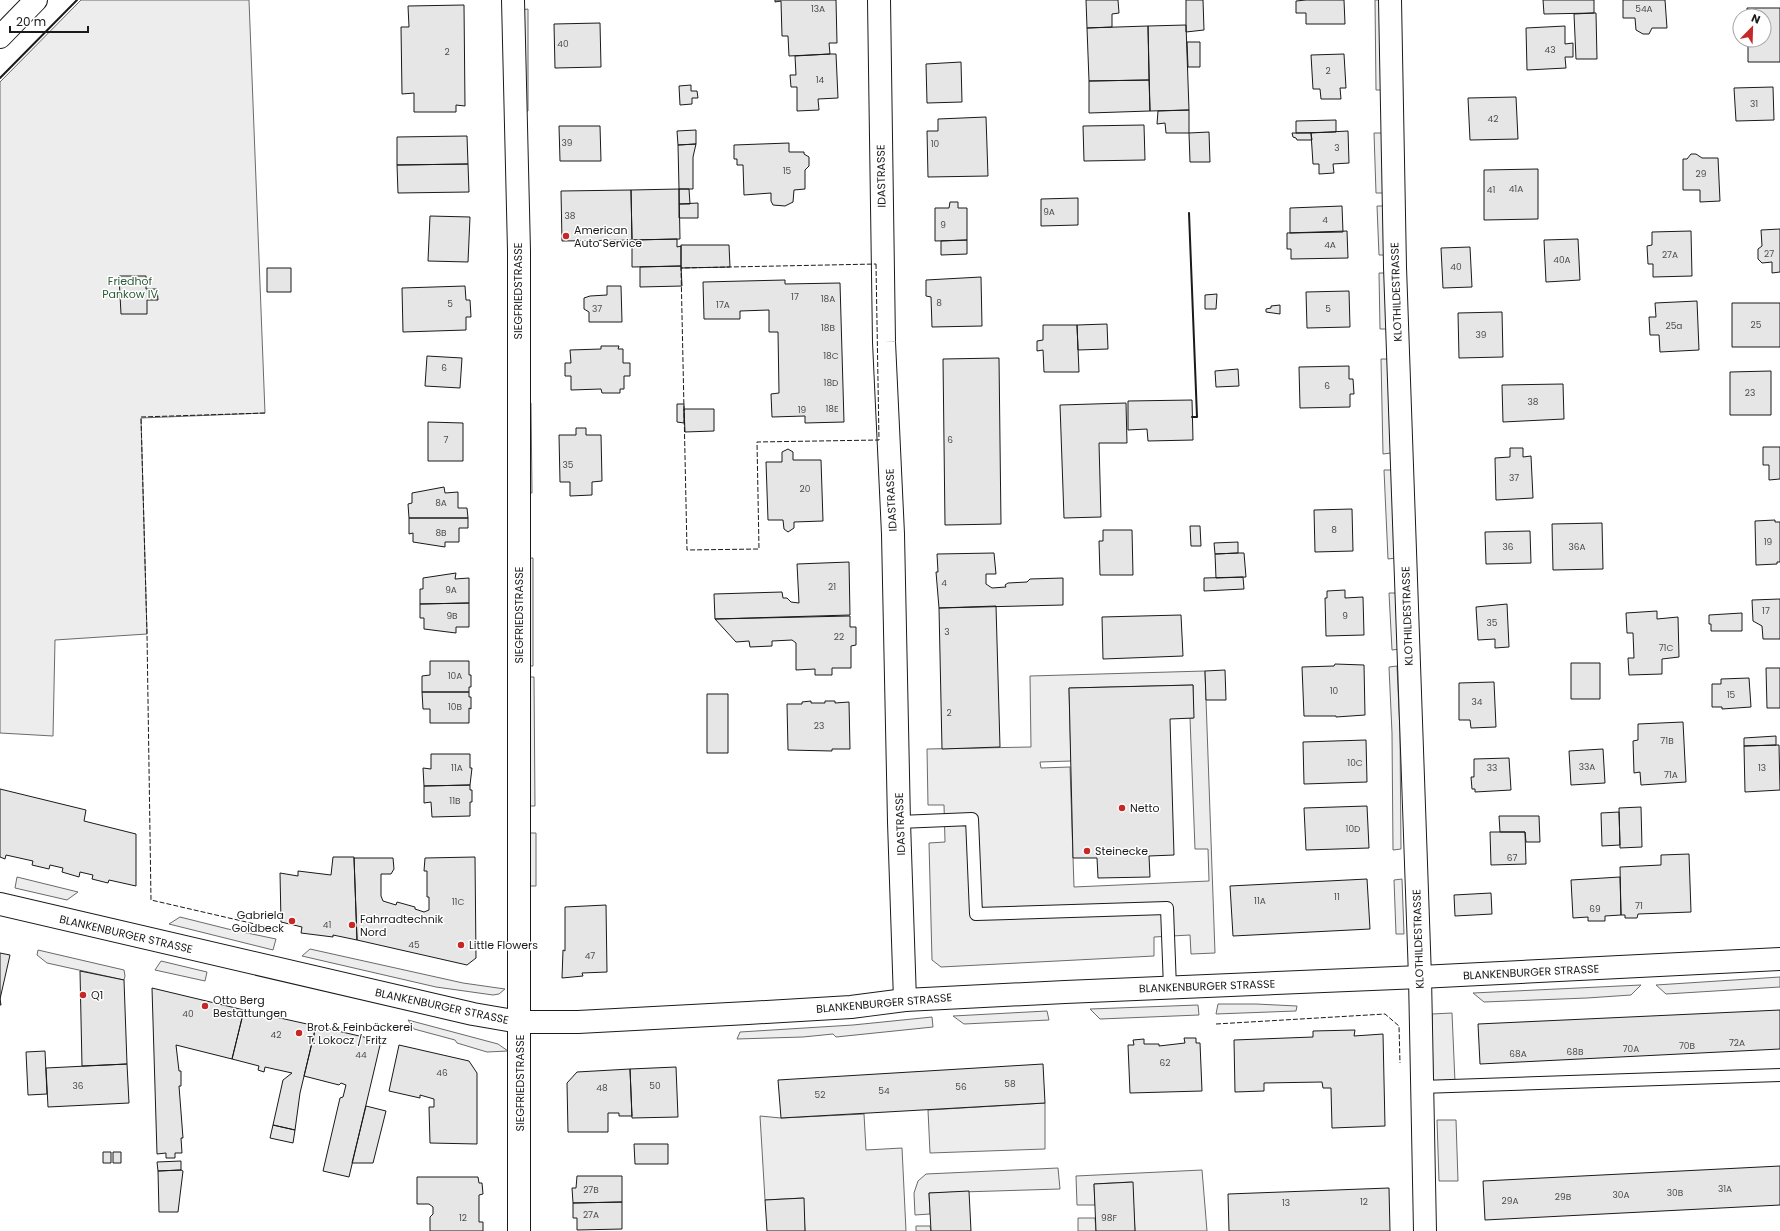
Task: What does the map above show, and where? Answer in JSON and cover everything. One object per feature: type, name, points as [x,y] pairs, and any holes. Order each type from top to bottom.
[{"type":"street","points":[[0,37],[36,0]]},
{"type":"street","name":"SIEGFRIEDSTRASSE","points":[[513,0],[518,251],[520,1022],[519,1231]]},
{"type":"street","name":"IDASTRASSE","points":[[879,0],[884,342],[893,534],[899,822],[905,1000]]},
{"type":"street","name":"KLOTHILDESTRASSE","points":[[1390,0],[1395,266],[1420,977],[1425,1231]]},
{"type":"street","name":"BLANKENBURGER STRASSE","points":[[0,904],[473,1014],[520,1022],[578,1022],[851,1007],[905,1000],[1780,959]]},
{"type":"lane","points":[[899,822],[972,819],[976,914],[1167,908],[1170,988]]},
{"type":"lane","points":[[1421,1087],[1780,1075]]},
{"type":"shaded area","name":"Friedhof Pankow IV","points":[[81,0],[249,0],[265,413],[141,418],[147,634],[55,640],[53,736],[0,733],[0,82]]},
{"type":"shaded area","points":[[1375,0],[1383,0],[1383,90],[1376,90]]},
{"type":"shaded area","points":[[528,9],[528,111],[521,111],[520,10]]},
{"type":"shaded area","points":[[1374,133],[1382,133],[1384,193],[1376,193]]},
{"type":"shaded area","points":[[1377,206],[1385,206],[1386,255],[1379,255]]},
{"type":"shaded area","points":[[1379,273],[1386,273],[1387,329],[1380,329]]},
{"type":"shaded area","points":[[1381,359],[1388,359],[1391,453],[1383,454]]},
{"type":"shaded area","points":[[524,403],[531,403],[532,493],[524,493]]},
{"type":"shaded area","points":[[1384,470],[1392,470],[1396,558],[1388,559]]},
{"type":"shaded area","points":[[525,558],[533,558],[533,666],[525,666]]},
{"type":"shaded area","points":[[1389,593],[1397,593],[1400,649],[1392,650]]},
{"type":"shaded area","points":[[1397,666],[1400,732],[1401,849],[1393,850],[1392,733],[1389,667]]},
{"type":"shaded area","points":[[1205,671],[1215,953],[1191,954],[1190,935],[1154,937],[1154,956],[941,967],[932,960],[929,843],[945,842],[944,805],[928,805],[927,749],[1031,747],[1030,676]],"holes":[[[1193,685],[1193,718],[1190,718],[1195,849],[1208,849],[1209,881],[1074,887],[1070,767],[1041,768],[1040,762],[1071,761],[1069,688]]]},
{"type":"shaded area","points":[[526,677],[534,677],[535,806],[527,806]]},
{"type":"shaded area","points":[[528,833],[536,833],[536,886],[528,886]]},
{"type":"shaded area","points":[[17,877],[78,892],[67,900],[15,888]]},
{"type":"shaded area","points":[[1402,879],[1404,934],[1396,934],[1394,880]]},
{"type":"shaded area","points":[[180,917],[276,939],[273,950],[169,924]]},
{"type":"shaded area","points":[[310,949],[463,983],[505,989],[499,994],[493,995],[436,987],[302,956]]},
{"type":"shaded area","points":[[38,950],[124,970],[124,980],[47,963],[37,955]]},
{"type":"shaded area","points":[[161,961],[207,972],[205,981],[155,970]]},
{"type":"shaded area","points":[[1780,977],[1780,987],[1666,994],[1656,985]]},
{"type":"shaded area","points":[[1641,985],[1631,995],[1587,998],[1484,1002],[1473,993]]},
{"type":"shaded area","points":[[1218,1004],[1297,1006],[1296,1011],[1216,1014]]},
{"type":"shaded area","points":[[1198,1005],[1199,1015],[1100,1019],[1090,1009]]},
{"type":"shaded area","points":[[1047,1011],[1049,1020],[964,1024],[953,1016]]},
{"type":"shaded area","points":[[1452,1013],[1455,1082],[1433,1083],[1432,1014]]},
{"type":"shaded area","points":[[932,1017],[933,1027],[836,1037],[833,1034],[803,1037],[737,1039],[740,1032],[853,1025]]},
{"type":"shaded area","points":[[408,1020],[498,1044],[508,1051],[487,1052],[457,1043],[455,1040],[414,1029]]},
{"type":"shaded area","points":[[1045,1103],[1045,1149],[930,1153],[928,1110]]},
{"type":"shaded area","points":[[864,1114],[866,1150],[902,1148],[906,1231],[805,1231],[803,1198],[765,1200],[760,1116],[781,1118]]},
{"type":"shaded area","points":[[1437,1120],[1456,1120],[1458,1181],[1439,1181]]},
{"type":"shaded area","points":[[1058,1168],[1060,1189],[929,1193],[930,1214],[915,1215],[914,1193],[918,1181],[926,1174]]},
{"type":"shaded area","points":[[1202,1170],[1207,1231],[1135,1231],[1132,1182],[1094,1184],[1095,1205],[1077,1205],[1076,1176]]},
{"type":"shaded area","points":[[1078,1218],[1095,1218],[1096,1231],[1078,1231]]},
{"type":"shaded area","points":[[916,1226],[930,1226],[931,1231],[916,1231]]},
{"type":"building","points":[[775,0],[836,0],[837,43],[829,43],[830,54],[789,56],[788,36],[782,36],[781,1],[775,2]]},
{"type":"building","points":[[1086,0],[1118,0],[1119,13],[1112,14],[1112,27],[1087,28]]},
{"type":"building","points":[[1186,0],[1203,0],[1204,30],[1186,32]]},
{"type":"building","points":[[1344,0],[1345,24],[1306,24],[1306,13],[1296,13],[1296,1]]},
{"type":"building","points":[[1543,0],[1594,0],[1594,13],[1544,14]]},
{"type":"building","points":[[1623,0],[1665,0],[1667,28],[1652,28],[1649,34],[1643,34],[1636,30],[1635,18],[1623,18]]},
{"type":"building","points":[[464,5],[465,106],[456,105],[456,112],[414,112],[414,93],[402,94],[401,27],[409,27],[408,6]]},
{"type":"building","points":[[1772,8],[1780,8],[1780,62],[1748,62],[1748,48],[1772,48]]},
{"type":"building","points":[[1596,13],[1597,59],[1576,59],[1574,14]]},
{"type":"building","points":[[600,23],[601,67],[555,68],[554,24]]},
{"type":"building","points":[[1186,25],[1189,110],[1150,111],[1148,26]]},
{"type":"building","points":[[1148,26],[1149,80],[1089,81],[1087,28]]},
{"type":"building","points":[[1565,26],[1565,44],[1573,43],[1573,57],[1565,57],[1566,68],[1527,70],[1526,28]]},
{"type":"building","points":[[1187,42],[1200,42],[1200,67],[1188,67]]},
{"type":"building","points":[[836,54],[838,98],[818,99],[819,110],[797,111],[797,87],[791,87],[790,75],[796,75],[795,56]]},
{"type":"building","points":[[1344,54],[1346,88],[1340,88],[1341,99],[1321,99],[1320,89],[1313,89],[1311,55]]},
{"type":"building","points":[[961,62],[962,102],[927,103],[926,64]]},
{"type":"building","points":[[1149,80],[1150,111],[1089,113],[1089,81]]},
{"type":"building","points":[[691,85],[691,91],[697,91],[698,98],[692,98],[692,104],[680,105],[679,86]]},
{"type":"building","points":[[1773,87],[1774,120],[1736,121],[1734,88]]},
{"type":"building","points":[[1516,97],[1518,139],[1470,140],[1468,98]]},
{"type":"building","points":[[1189,110],[1189,133],[1166,133],[1165,123],[1157,124],[1158,111]]},
{"type":"building","points":[[986,117],[988,176],[928,177],[927,131],[938,131],[938,119]]},
{"type":"building","points":[[1336,120],[1336,132],[1296,133],[1296,121]]},
{"type":"building","points":[[1144,125],[1145,160],[1084,161],[1083,126]]},
{"type":"building","points":[[559,126],[600,126],[601,161],[560,161]]},
{"type":"building","points":[[696,130],[696,144],[678,145],[677,131]]},
{"type":"building","points":[[1348,131],[1349,163],[1333,164],[1334,173],[1319,174],[1319,164],[1313,164],[1311,133]]},
{"type":"building","points":[[1209,132],[1210,162],[1190,162],[1189,133]]},
{"type":"building","points":[[1292,133],[1311,133],[1312,140],[1297,140],[1293,137]]},
{"type":"building","points":[[467,136],[468,164],[397,165],[397,137]]},
{"type":"building","points":[[789,143],[789,152],[804,152],[804,154],[809,157],[809,166],[805,170],[805,189],[794,190],[793,202],[785,206],[773,205],[771,201],[771,193],[744,195],[743,165],[737,165],[737,159],[734,159],[734,145]]},
{"type":"building","points":[[696,144],[693,157],[693,189],[679,189],[678,145]]},
{"type":"building","points":[[1691,154],[1696,154],[1702,158],[1718,158],[1720,201],[1700,202],[1700,190],[1683,190],[1683,159],[1687,159]]},
{"type":"building","points":[[468,164],[469,192],[398,193],[397,165]]},
{"type":"building","points":[[1538,169],[1538,219],[1484,220],[1484,170]]},
{"type":"building","points":[[679,189],[689,189],[690,204],[679,204]]},
{"type":"building","points":[[679,189],[680,239],[632,240],[631,190]]},
{"type":"building","points":[[631,190],[632,240],[562,241],[561,191]]},
{"type":"building","points":[[1078,198],[1078,225],[1041,226],[1041,199]]},
{"type":"building","points":[[950,202],[958,202],[958,208],[967,208],[967,240],[935,241],[935,208],[949,208]]},
{"type":"building","points":[[698,203],[698,218],[679,218],[679,204]]},
{"type":"building","points":[[1342,206],[1343,232],[1290,233],[1290,208]]},
{"type":"building","points":[[430,216],[470,217],[468,262],[428,261]]},
{"type":"building","points":[[1780,229],[1780,272],[1772,273],[1772,262],[1762,263],[1758,259],[1758,249],[1762,246],[1761,230]]},
{"type":"building","points":[[1347,231],[1348,258],[1291,259],[1291,249],[1287,249],[1287,233]]},
{"type":"building","points":[[1691,231],[1692,276],[1653,277],[1653,264],[1648,264],[1647,246],[1652,245],[1652,232]]},
{"type":"building","points":[[677,239],[677,247],[681,246],[681,266],[632,267],[632,240]]},
{"type":"building","points":[[1578,239],[1580,280],[1546,282],[1544,240]]},
{"type":"building","points":[[967,240],[967,254],[941,255],[941,241]]},
{"type":"building","points":[[681,245],[729,245],[730,267],[681,268]]},
{"type":"building","points":[[1470,247],[1472,287],[1443,288],[1441,248]]},
{"type":"building","points":[[681,266],[682,286],[640,287],[640,267]]},
{"type":"building","points":[[267,268],[291,268],[291,292],[267,292]]},
{"type":"building","points":[[119,276],[146,276],[146,289],[157,289],[158,300],[147,300],[147,314],[121,314]]},
{"type":"building","points":[[981,277],[982,326],[932,327],[931,297],[926,296],[926,280]]},
{"type":"building","points":[[785,280],[785,284],[840,283],[844,422],[805,423],[805,416],[772,417],[771,394],[779,393],[778,332],[769,332],[769,310],[740,311],[740,319],[704,319],[703,282]]},
{"type":"building","points":[[465,286],[466,300],[470,300],[471,317],[466,317],[466,330],[403,332],[402,288]]},
{"type":"building","points":[[607,286],[621,286],[622,322],[589,322],[589,312],[584,309],[584,298],[590,296],[607,295]]},
{"type":"building","points":[[1349,291],[1350,327],[1307,328],[1306,292]]},
{"type":"building","points":[[1217,294],[1216,309],[1205,309],[1205,295]]},
{"type":"building","points":[[1697,301],[1699,350],[1660,352],[1659,335],[1650,335],[1649,317],[1656,317],[1655,303]]},
{"type":"building","points":[[1732,303],[1780,303],[1780,347],[1732,347]]},
{"type":"building","points":[[1280,305],[1280,314],[1266,312],[1266,309],[1271,308],[1271,306]]},
{"type":"building","points":[[1502,312],[1503,357],[1459,358],[1458,313]]},
{"type":"building","points":[[1107,324],[1108,349],[1078,350],[1077,325]]},
{"type":"building","points":[[1043,325],[1077,325],[1079,372],[1044,372],[1043,350],[1037,351],[1037,341],[1043,340]]},
{"type":"building","points":[[601,346],[619,346],[618,349],[623,349],[623,363],[630,363],[630,376],[624,376],[624,389],[620,389],[620,393],[602,393],[601,389],[571,390],[571,376],[565,376],[565,363],[571,363],[570,350],[601,349]]},
{"type":"building","points":[[427,356],[462,358],[460,388],[425,386]]},
{"type":"building","points":[[999,358],[1001,524],[945,525],[943,359]]},
{"type":"building","points":[[1349,366],[1349,379],[1353,379],[1354,394],[1350,394],[1350,407],[1300,408],[1299,367]]},
{"type":"building","points":[[1238,369],[1239,386],[1216,387],[1215,371]]},
{"type":"building","points":[[1771,371],[1771,415],[1730,415],[1730,372]]},
{"type":"building","points":[[1563,384],[1564,419],[1503,422],[1502,385]]},
{"type":"building","points":[[1192,400],[1193,440],[1148,441],[1147,429],[1128,430],[1128,401]]},
{"type":"building","points":[[1126,403],[1127,443],[1099,443],[1101,517],[1064,518],[1060,405]]},
{"type":"building","points":[[677,404],[684,404],[684,423],[677,422]]},
{"type":"building","points":[[684,409],[714,409],[714,431],[685,432]]},
{"type":"building","points":[[428,422],[463,423],[463,461],[428,461]]},
{"type":"building","points":[[576,428],[586,428],[586,435],[601,435],[602,481],[592,482],[592,495],[570,496],[570,482],[560,482],[559,435],[576,435]]},
{"type":"building","points":[[1763,447],[1780,447],[1780,479],[1769,480],[1769,465],[1763,465]]},
{"type":"building","points":[[1510,448],[1523,448],[1523,457],[1531,456],[1533,498],[1496,500],[1495,458],[1510,457]]},
{"type":"building","points":[[788,449],[793,452],[793,460],[821,460],[823,521],[794,522],[794,528],[788,532],[784,529],[783,520],[768,520],[766,462],[782,462],[782,452]]},
{"type":"building","points":[[444,487],[445,493],[458,492],[458,508],[467,508],[468,518],[409,518],[408,504],[412,503],[412,493]]},
{"type":"building","points":[[1352,509],[1353,551],[1315,552],[1314,510]]},
{"type":"building","points":[[409,518],[468,518],[468,528],[459,528],[459,542],[445,542],[445,547],[413,542],[413,533],[409,534]]},
{"type":"building","points":[[1775,520],[1775,522],[1780,522],[1780,562],[1777,562],[1777,564],[1756,565],[1755,521]]},
{"type":"building","points":[[1602,523],[1603,569],[1553,570],[1552,524]]},
{"type":"building","points":[[1190,526],[1200,526],[1201,546],[1191,546]]},
{"type":"building","points":[[1103,530],[1132,530],[1133,575],[1100,575],[1099,541],[1103,541]]},
{"type":"building","points":[[1530,531],[1531,563],[1486,564],[1485,532]]},
{"type":"building","points":[[1238,542],[1238,553],[1215,554],[1214,543]]},
{"type":"building","points":[[994,553],[996,574],[986,574],[986,584],[992,588],[1006,587],[1005,585],[1008,583],[1027,582],[1030,579],[1063,578],[1063,605],[939,608],[936,572],[938,572],[937,554]]},
{"type":"building","points":[[1244,553],[1246,577],[1216,578],[1215,554]]},
{"type":"building","points":[[849,562],[850,615],[715,619],[714,594],[782,592],[783,598],[787,598],[791,602],[799,603],[797,564]]},
{"type":"building","points":[[456,573],[455,579],[469,578],[469,603],[420,604],[420,589],[423,589],[423,578]]},
{"type":"building","points":[[1243,577],[1244,589],[1204,591],[1204,578]]},
{"type":"building","points":[[1345,590],[1345,598],[1363,597],[1364,635],[1326,636],[1325,598],[1327,598],[1327,591]]},
{"type":"building","points":[[1780,599],[1780,639],[1763,639],[1762,626],[1753,621],[1752,600]]},
{"type":"building","points":[[469,603],[469,627],[456,627],[456,633],[424,629],[424,618],[420,618],[420,604]]},
{"type":"building","points":[[1507,604],[1509,647],[1495,648],[1495,639],[1478,640],[1476,607]]},
{"type":"building","points":[[996,606],[1000,747],[942,749],[939,608]]},
{"type":"building","points":[[1657,611],[1657,619],[1678,617],[1679,657],[1662,659],[1662,674],[1629,675],[1628,658],[1634,658],[1633,633],[1627,633],[1626,613]]},
{"type":"building","points":[[1742,613],[1742,631],[1711,631],[1709,615]]},
{"type":"building","points":[[1181,615],[1183,656],[1103,659],[1102,617]]},
{"type":"building","points":[[850,616],[850,627],[856,627],[856,645],[851,646],[851,668],[832,668],[832,675],[815,675],[815,669],[796,670],[796,643],[792,640],[772,641],[772,646],[750,647],[749,641],[736,642],[715,619]]},
{"type":"building","points":[[430,661],[469,661],[471,687],[469,687],[469,692],[422,692],[422,676],[430,675]]},
{"type":"building","points":[[1571,663],[1600,663],[1600,699],[1571,699]]},
{"type":"building","points":[[1335,664],[1364,665],[1365,715],[1336,717],[1304,716],[1302,667],[1334,666]]},
{"type":"building","points":[[1766,668],[1780,668],[1780,708],[1767,708]]},
{"type":"building","points":[[1225,670],[1226,700],[1206,700],[1205,671]]},
{"type":"building","points":[[1749,678],[1751,707],[1722,709],[1722,707],[1712,707],[1712,684],[1721,684],[1721,679]]},
{"type":"building","points":[[1494,682],[1496,727],[1471,728],[1470,720],[1459,720],[1459,683]]},
{"type":"building","name":"Netto","points":[[1193,685],[1194,718],[1170,719],[1174,855],[1149,856],[1150,877],[1098,878],[1097,858],[1073,858],[1069,688]]},
{"type":"building","points":[[422,692],[469,692],[469,697],[471,697],[471,709],[469,708],[469,723],[430,723],[430,709],[423,709]]},
{"type":"building","points":[[707,694],[728,694],[728,753],[707,753]]},
{"type":"building","points":[[811,701],[811,703],[825,703],[825,701],[835,701],[835,703],[849,702],[850,749],[832,749],[832,751],[788,750],[787,704],[802,704],[802,702]]},
{"type":"building","points":[[1683,722],[1686,782],[1641,785],[1640,772],[1634,773],[1633,741],[1638,740],[1638,724]]},
{"type":"building","points":[[1776,736],[1776,745],[1744,746],[1744,738]]},
{"type":"building","points":[[1366,740],[1367,782],[1304,784],[1303,742]]},
{"type":"building","points":[[1779,745],[1780,790],[1745,792],[1744,746]]},
{"type":"building","points":[[1603,749],[1605,783],[1571,785],[1569,751]]},
{"type":"building","points":[[431,754],[470,754],[470,768],[472,768],[470,785],[424,786],[423,768],[431,769]]},
{"type":"building","points":[[1509,758],[1511,790],[1475,792],[1475,789],[1472,789],[1471,777],[1474,777],[1474,759]]},
{"type":"building","points":[[470,785],[470,790],[472,790],[472,802],[470,802],[470,816],[432,817],[431,802],[424,803],[424,786]]},
{"type":"building","points":[[0,789],[86,810],[84,821],[136,834],[136,886],[109,880],[108,883],[92,879],[93,875],[80,872],[79,877],[62,872],[63,868],[50,865],[49,869],[32,865],[33,861],[6,855],[5,859],[0,857]]},
{"type":"building","points":[[1367,806],[1369,848],[1306,850],[1304,808]]},
{"type":"building","points":[[1641,807],[1642,847],[1620,848],[1619,808]]},
{"type":"building","points":[[1619,812],[1620,845],[1602,846],[1601,813]]},
{"type":"building","points":[[1499,816],[1539,816],[1540,842],[1526,842],[1525,832],[1500,832]]},
{"type":"building","points":[[1490,832],[1525,832],[1526,864],[1491,865]]},
{"type":"building","points":[[1689,854],[1691,912],[1638,914],[1637,918],[1625,918],[1625,915],[1621,915],[1620,867],[1661,865],[1661,855]]},
{"type":"building","points":[[333,857],[354,857],[357,940],[333,935],[333,937],[301,933],[302,927],[281,922],[280,873],[298,876],[298,871],[331,875]]},
{"type":"building","points":[[475,857],[476,958],[467,965],[357,940],[354,858],[393,858],[394,869],[391,874],[381,874],[381,896],[383,901],[396,905],[397,902],[415,907],[415,909],[424,912],[429,910],[429,897],[427,897],[427,871],[424,871],[425,858]]},
{"type":"building","points":[[1620,877],[1621,915],[1605,916],[1605,921],[1588,921],[1588,917],[1573,918],[1571,880]]},
{"type":"building","points":[[1367,879],[1370,929],[1233,936],[1230,886]]},
{"type":"building","points":[[1491,893],[1492,914],[1455,916],[1454,895]]},
{"type":"building","points":[[606,905],[607,972],[582,973],[583,976],[562,978],[563,950],[565,951],[565,907]]},
{"type":"building","points":[[0,953],[10,955],[0,999]]},
{"type":"building","points":[[80,971],[124,980],[127,1064],[82,1066]]},
{"type":"building","points":[[152,988],[244,1010],[232,1059],[176,1045],[179,1071],[181,1071],[181,1086],[179,1086],[183,1138],[181,1138],[182,1153],[175,1153],[175,1158],[166,1158],[166,1153],[157,1154]]},
{"type":"building","points":[[244,1010],[316,1026],[300,1093],[295,1130],[273,1125],[283,1080],[292,1073],[265,1067],[264,1072],[258,1070],[259,1066],[232,1059]]},
{"type":"building","points":[[1780,1010],[1780,1049],[1480,1064],[1478,1024]]},
{"type":"building","points":[[316,1026],[381,1041],[349,1177],[323,1171],[340,1098],[343,1097],[346,1085],[341,1083],[339,1085],[304,1076]]},
{"type":"building","points":[[1355,1030],[1354,1036],[1383,1034],[1385,1126],[1332,1128],[1331,1088],[1323,1088],[1322,1082],[1264,1083],[1264,1091],[1235,1092],[1234,1040],[1313,1037],[1313,1031]]},
{"type":"building","points":[[1184,1038],[1196,1038],[1196,1043],[1200,1043],[1202,1091],[1130,1093],[1128,1045],[1134,1045],[1133,1040],[1144,1039],[1144,1044],[1159,1044],[1159,1046],[1185,1043]]},
{"type":"building","points":[[399,1045],[469,1061],[477,1073],[477,1144],[430,1143],[429,1107],[434,1107],[434,1099],[420,1095],[420,1098],[389,1091]]},
{"type":"building","points":[[45,1051],[47,1094],[28,1095],[26,1052]]},
{"type":"building","points":[[127,1064],[129,1103],[48,1107],[46,1068]]},
{"type":"building","points":[[1043,1064],[1045,1103],[781,1118],[778,1080]]},
{"type":"building","points":[[676,1067],[678,1117],[632,1118],[630,1069]]},
{"type":"building","points":[[630,1069],[632,1116],[619,1116],[619,1113],[608,1113],[608,1132],[568,1132],[567,1083],[577,1072]]},
{"type":"building","points":[[366,1106],[386,1111],[373,1163],[352,1163]]},
{"type":"building","points":[[273,1125],[295,1130],[293,1143],[270,1138]]},
{"type":"building","points":[[634,1144],[668,1144],[668,1164],[635,1164]]},
{"type":"building","points":[[103,1152],[111,1152],[111,1163],[103,1163]]},
{"type":"building","points":[[113,1152],[121,1152],[121,1163],[113,1163]]},
{"type":"building","points":[[181,1161],[181,1170],[158,1171],[157,1162]]},
{"type":"building","points":[[1780,1166],[1780,1205],[1485,1220],[1483,1181]]},
{"type":"building","points":[[158,1171],[183,1171],[178,1212],[159,1212]]},
{"type":"building","points":[[577,1176],[622,1176],[622,1202],[573,1203],[572,1188],[576,1188]]},
{"type":"building","points":[[417,1177],[478,1177],[479,1183],[482,1183],[483,1194],[479,1195],[479,1222],[483,1222],[483,1231],[430,1231],[430,1217],[433,1214],[433,1207],[429,1204],[417,1204]]},
{"type":"building","points":[[1133,1182],[1135,1231],[1096,1231],[1094,1184]]},
{"type":"building","points":[[1389,1188],[1390,1231],[1229,1231],[1228,1194]]},
{"type":"building","points":[[969,1191],[971,1231],[931,1231],[929,1193]]},
{"type":"building","points":[[804,1198],[805,1231],[767,1231],[765,1200]]},
{"type":"building","points":[[622,1202],[622,1229],[577,1230],[577,1218],[573,1218],[573,1203]]},
{"type":"fence","points":[[876,264],[879,440],[757,442],[759,549],[687,550],[681,268],[876,264]]},
{"type":"fence","points":[[265,413],[141,417],[147,634],[151,900],[281,930],[281,922]]},
{"type":"fence","points":[[1216,1024],[1385,1014],[1399,1026],[1400,1063]]},
{"type":"wall","points":[[0,78],[77,0]]},
{"type":"wall","points":[[1189,213],[1197,417],[1192,417]]},
{"type":"place","name":"American Auto Service","points":[[566,236]]},
{"type":"place","name":"Netto","points":[[1122,808]]},
{"type":"place","name":"Steinecke","points":[[1087,851]]},
{"type":"place","name":"Gabriela Goldbeck","points":[[292,921]]},
{"type":"place","name":"Fahrradtechnik Nord","points":[[352,925]]},
{"type":"place","name":"Little Flowers","points":[[461,945]]},
{"type":"place","name":"Q1","points":[[83,995]]},
{"type":"place","name":"Otto Berg Bestattungen","points":[[205,1006]]},
{"type":"place","name":"Brot & Feinbäckerei T. Lokocz / Fritz","points":[[299,1033]]}]
